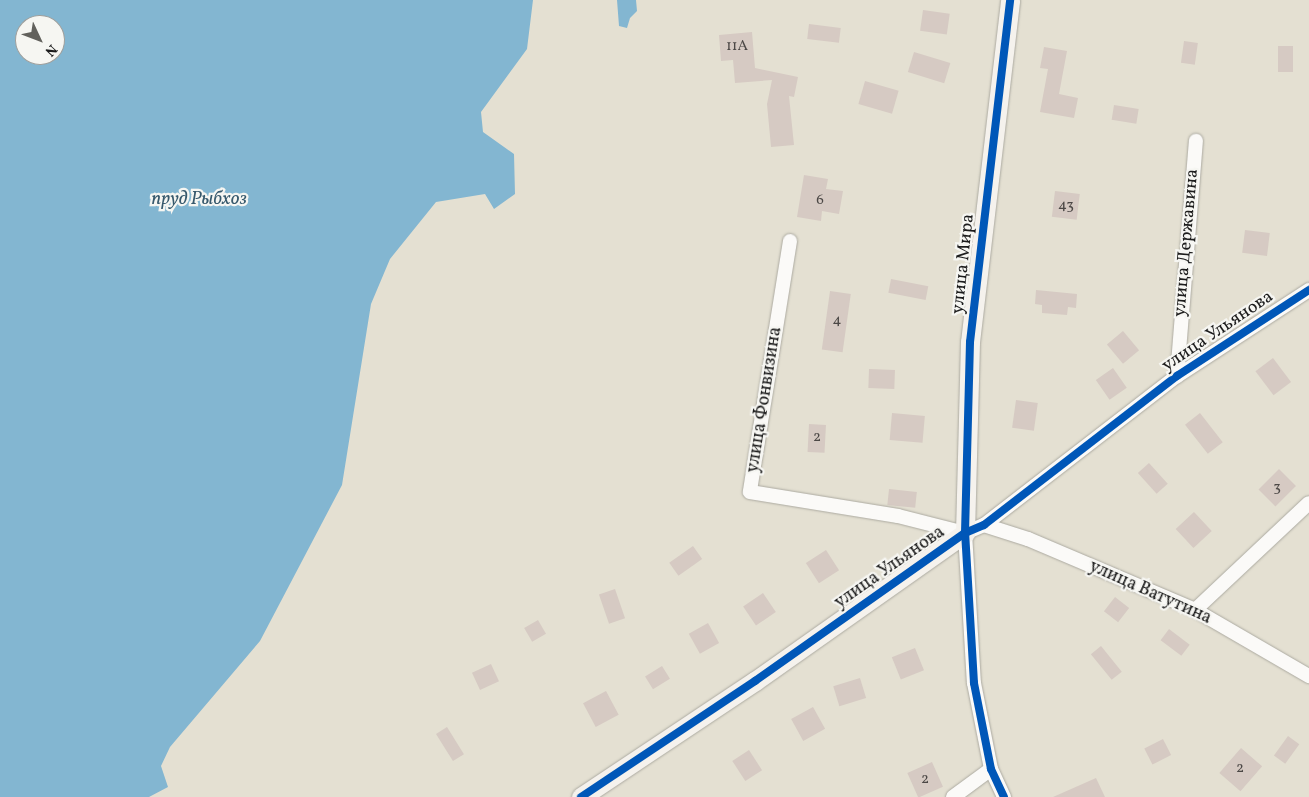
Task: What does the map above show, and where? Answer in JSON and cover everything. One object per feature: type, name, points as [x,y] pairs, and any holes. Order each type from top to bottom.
[{"type":"street","name":"улица Мира","points":[[965,533],[970,342],[1010,0]]},
{"type":"street","name":"улица Державина","points":[[1176,376],[1196,141]]},
{"type":"street","name":"улица Фонвизина","points":[[790,241],[750,492],[898,516],[965,533]]},
{"type":"street","name":"улица Ульянова","points":[[581,797],[755,681],[965,533],[984,525],[1176,376],[1309,290]]},
{"type":"street","points":[[1194,610],[1309,503]]},
{"type":"street","name":"улица Ватутина","points":[[984,525],[1028,539],[1194,610],[1309,676]]},
{"type":"street","points":[[965,533],[974,683],[991,769],[1004,797]]},
{"type":"street","points":[[953,797],[991,769]]},
{"type":"water","name":"пруд Рыбхоз","points":[[0,0],[533,0],[527,49],[481,112],[483,132],[514,154],[515,194],[494,209],[485,194],[436,202],[390,259],[371,304],[342,485],[260,641],[170,747],[161,766],[168,787],[149,797],[0,797]]},
{"type":"water","points":[[617,0],[636,0],[637,11],[630,18],[627,28],[619,26]]},
{"type":"building","points":[[923,10],[950,14],[947,35],[920,31]]},
{"type":"building","points":[[809,24],[841,28],[839,43],[807,39]]},
{"type":"building","points":[[752,32],[755,68],[798,77],[794,97],[789,96],[794,145],[771,147],[767,104],[772,80],[735,83],[733,60],[721,61],[719,35]]},
{"type":"building","points":[[1184,41],[1198,43],[1195,65],[1181,63]]},
{"type":"building","points":[[1278,46],[1293,46],[1293,72],[1278,72]]},
{"type":"building","points":[[1044,47],[1067,51],[1059,94],[1078,98],[1074,118],[1040,112],[1048,69],[1040,68]]},
{"type":"building","points":[[914,52],[950,63],[944,83],[908,72]]},
{"type":"building","points":[[865,81],[899,91],[892,114],[858,104]]},
{"type":"building","points":[[1114,105],[1139,109],[1136,124],[1112,120]]},
{"type":"building","points":[[804,175],[828,179],[826,189],[843,191],[839,214],[822,211],[821,221],[797,217]]},
{"type":"building","points":[[1055,191],[1080,194],[1077,220],[1052,217]]},
{"type":"building","points":[[1245,230],[1270,233],[1267,256],[1242,253]]},
{"type":"building","points":[[891,279],[928,286],[926,300],[888,293]]},
{"type":"building","points":[[1036,290],[1077,294],[1076,308],[1068,307],[1067,315],[1042,313],[1042,305],[1035,304]]},
{"type":"building","points":[[830,291],[851,294],[843,352],[822,349]]},
{"type":"building","points":[[1123,331],[1139,350],[1123,364],[1107,344]]},
{"type":"building","points":[[1273,358],[1291,382],[1273,395],[1255,371]]},
{"type":"building","points":[[1113,368],[1127,388],[1110,400],[1096,380]]},
{"type":"building","points":[[869,369],[895,370],[894,389],[868,388]]},
{"type":"building","points":[[1016,400],[1038,403],[1034,431],[1012,428]]},
{"type":"building","points":[[892,413],[925,416],[923,443],[890,440]]},
{"type":"building","points":[[1200,413],[1223,442],[1208,454],[1185,425]]},
{"type":"building","points":[[809,424],[826,425],[825,453],[808,452]]},
{"type":"building","points":[[1149,463],[1168,484],[1157,494],[1138,473]]},
{"type":"building","points":[[1279,469],[1296,486],[1275,506],[1258,490]]},
{"type":"building","points":[[889,489],[917,492],[915,508],[887,505]]},
{"type":"building","points":[[1194,512],[1212,531],[1193,548],[1176,529]]},
{"type":"building","points":[[693,546],[702,559],[678,576],[669,563]]},
{"type":"building","points":[[826,550],[839,570],[819,583],[806,563]]},
{"type":"building","points":[[615,589],[625,618],[609,624],[599,595]]},
{"type":"building","points":[[763,593],[776,612],[756,625],[743,606]]},
{"type":"building","points":[[1115,597],[1129,608],[1118,622],[1104,611]]},
{"type":"building","points":[[538,620],[546,634],[532,642],[524,628]]},
{"type":"building","points":[[708,623],[719,643],[700,654],[689,634]]},
{"type":"building","points":[[1169,629],[1190,645],[1181,656],[1161,640]]},
{"type":"building","points":[[1101,646],[1122,672],[1112,680],[1091,654]]},
{"type":"building","points":[[915,648],[924,670],[901,680],[892,657]]},
{"type":"building","points":[[491,664],[499,681],[480,690],[472,673]]},
{"type":"building","points":[[662,666],[670,679],[653,689],[645,677]]},
{"type":"building","points":[[860,678],[866,698],[839,706],[833,686]]},
{"type":"building","points":[[606,691],[619,715],[596,727],[583,703]]},
{"type":"building","points":[[813,707],[825,729],[803,741],[791,719]]},
{"type":"building","points":[[447,727],[464,754],[453,761],[436,734]]},
{"type":"building","points":[[1288,736],[1299,744],[1285,764],[1274,755]]},
{"type":"building","points":[[1163,739],[1171,755],[1152,765],[1144,749]]},
{"type":"building","points":[[1241,748],[1262,766],[1240,791],[1219,773]]},
{"type":"building","points":[[749,750],[762,770],[745,781],[732,761]]},
{"type":"building","points":[[932,762],[943,787],[918,797],[907,773]]},
{"type":"building","points":[[1096,778],[1105,797],[1053,797]]},
{"type":"cycle path","points":[[1004,797],[991,769],[974,683],[965,533],[970,342],[1010,0]]},
{"type":"cycle path","points":[[581,797],[755,681],[965,533],[984,525],[1177,376],[1309,290]]}]
